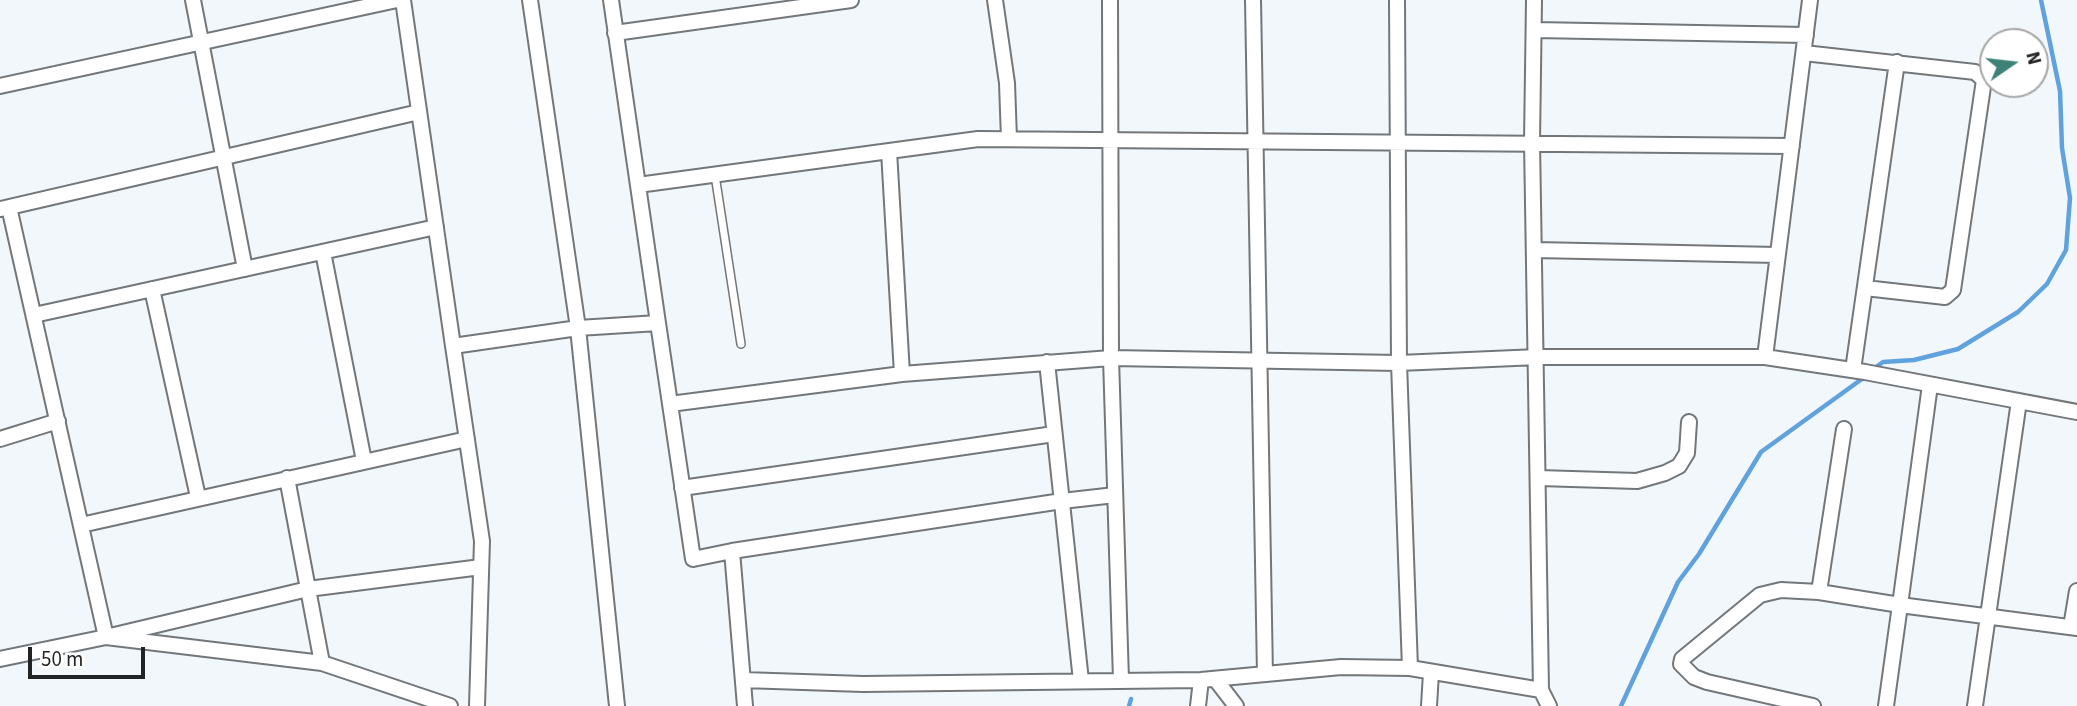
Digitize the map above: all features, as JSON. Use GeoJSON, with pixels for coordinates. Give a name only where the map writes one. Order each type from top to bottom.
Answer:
{"type":"FeatureCollection","features":[{"type":"Feature","properties":{"kind":"street"},"geometry":{"type":"LineString","coordinates":[[193,0],[221,158],[245,269]]}},
{"type":"Feature","properties":{"kind":"street"},"geometry":{"type":"LineString","coordinates":[[0,86],[397,0]]}},
{"type":"Feature","properties":{"kind":"street"},"geometry":{"type":"LineString","coordinates":[[403,0],[482,541],[477,706]]}},
{"type":"Feature","properties":{"kind":"street"},"geometry":{"type":"LineString","coordinates":[[530,0],[578,328],[617,706]]}},
{"type":"Feature","properties":{"kind":"street"},"geometry":{"type":"LineString","coordinates":[[611,0],[692,559],[1062,500],[1115,495]]}},
{"type":"Feature","properties":{"kind":"street"},"geometry":{"type":"LineString","coordinates":[[615,33],[851,0]]}},
{"type":"Feature","properties":{"kind":"street"},"geometry":{"type":"LineString","coordinates":[[995,0],[1007,83],[1009,139]]}},
{"type":"Feature","properties":{"kind":"street"},"geometry":{"type":"LineString","coordinates":[[1110,0],[1111,358],[1121,680]]}},
{"type":"Feature","properties":{"kind":"street"},"geometry":{"type":"LineString","coordinates":[[1253,0],[1253,141],[1265,674]]}},
{"type":"Feature","properties":{"kind":"street"},"geometry":{"type":"LineString","coordinates":[[1397,0],[1399,363],[1410,668]]}},
{"type":"Feature","properties":{"kind":"street"},"geometry":{"type":"LineString","coordinates":[[1534,0],[1532,142],[1538,357],[1541,691],[1549,706]]}},
{"type":"Feature","properties":{"kind":"street"},"geometry":{"type":"LineString","coordinates":[[1765,357],[1810,0]]}},
{"type":"Feature","properties":{"kind":"street"},"geometry":{"type":"LineString","coordinates":[[1535,30],[1806,35]]}},
{"type":"Feature","properties":{"kind":"street"},"geometry":{"type":"LineString","coordinates":[[1804,53],[1975,72],[1980,75],[1985,86],[1953,290],[1945,297],[1865,288]]}},
{"type":"Feature","properties":{"kind":"street"},"geometry":{"type":"LineString","coordinates":[[1859,371],[1865,288],[1897,62]]}},
{"type":"Feature","properties":{"kind":"street"},"geometry":{"type":"LineString","coordinates":[[106,636],[34,315],[5,208],[419,111]]}},
{"type":"Feature","properties":{"kind":"street"},"geometry":{"type":"LineString","coordinates":[[638,185],[978,139],[1109,138],[1792,146]]}},
{"type":"Feature","properties":{"kind":"street"},"geometry":{"type":"LineString","coordinates":[[888,151],[902,374]]}},
{"type":"Feature","properties":{"kind":"street"},"geometry":{"type":"LineString","coordinates":[[34,315],[436,228]]}},
{"type":"Feature","properties":{"kind":"street"},"geometry":{"type":"LineString","coordinates":[[1535,250],[1777,256]]}},
{"type":"Feature","properties":{"kind":"street"},"geometry":{"type":"LineString","coordinates":[[323,252],[364,461]]}},
{"type":"Feature","properties":{"kind":"street"},"geometry":{"type":"LineString","coordinates":[[152,289],[198,497]]}},
{"type":"Feature","properties":{"kind":"street"},"geometry":{"type":"LineString","coordinates":[[453,346],[578,328],[658,323]]}},
{"type":"Feature","properties":{"kind":"street"},"geometry":{"type":"LineString","coordinates":[[670,404],[902,374],[1111,358],[1399,363],[1538,357],[1765,357],[1859,371],[2077,412]]}},
{"type":"Feature","properties":{"kind":"street"},"geometry":{"type":"LineString","coordinates":[[1047,362],[1081,681]]}},
{"type":"Feature","properties":{"kind":"street"},"geometry":{"type":"LineString","coordinates":[[1886,706],[1924,384]]}},
{"type":"Feature","properties":{"kind":"street"},"geometry":{"type":"LineString","coordinates":[[1975,706],[2019,401]]}},
{"type":"Feature","properties":{"kind":"street"},"geometry":{"type":"LineString","coordinates":[[0,439],[58,421]]}},
{"type":"Feature","properties":{"kind":"street"},"geometry":{"type":"LineString","coordinates":[[1539,478],[1637,481],[1665,473],[1679,466],[1687,453],[1689,422]]}},
{"type":"Feature","properties":{"kind":"street"},"geometry":{"type":"LineString","coordinates":[[1819,592],[1844,429]]}},
{"type":"Feature","properties":{"kind":"street"},"geometry":{"type":"LineString","coordinates":[[682,488],[1054,434]]}},
{"type":"Feature","properties":{"kind":"street"},"geometry":{"type":"LineString","coordinates":[[81,525],[467,439]]}},
{"type":"Feature","properties":{"kind":"street"},"geometry":{"type":"LineString","coordinates":[[288,478],[322,663]]}},
{"type":"Feature","properties":{"kind":"street"},"geometry":{"type":"LineString","coordinates":[[732,551],[745,706]]}},
{"type":"Feature","properties":{"kind":"street"},"geometry":{"type":"LineString","coordinates":[[0,659],[308,589],[481,567]]}},
{"type":"Feature","properties":{"kind":"street"},"geometry":{"type":"LineString","coordinates":[[1813,706],[1707,682],[1694,677],[1681,664],[1682,659],[1760,595],[1781,590],[1819,592],[2074,628],[2077,591]]}},
{"type":"Feature","properties":{"kind":"street"},"geometry":{"type":"LineString","coordinates":[[106,636],[322,663],[450,706]]}},
{"type":"Feature","properties":{"kind":"street"},"geometry":{"type":"LineString","coordinates":[[743,680],[863,684],[1216,680],[1341,667],[1410,668],[1541,691]]}},
{"type":"Feature","properties":{"kind":"street"},"geometry":{"type":"LineString","coordinates":[[1429,706],[1431,673]]}},
{"type":"Feature","properties":{"kind":"street"},"geometry":{"type":"LineString","coordinates":[[1198,706],[1201,680]]}},
{"type":"Feature","properties":{"kind":"street"},"geometry":{"type":"LineString","coordinates":[[1216,680],[1236,706]]}},
{"type":"Feature","properties":{"kind":"lane"},"geometry":{"type":"LineString","coordinates":[[715,174],[741,344]]}},
{"type":"Feature","properties":{"kind":"waterway"},"geometry":{"type":"LineString","coordinates":[[1872,370],[1883,362],[1914,360],[1958,349],[2018,312],[2047,284],[2066,250],[2070,198],[2062,148],[2060,91],[2041,0]]}},
{"type":"Feature","properties":{"kind":"waterway"},"geometry":{"type":"LineString","coordinates":[[1621,706],[1678,582],[1699,554],[1761,452],[1866,376]]}},
{"type":"Feature","properties":{"kind":"waterway"},"geometry":{"type":"LineString","coordinates":[[1129,706],[1131,699]]}}]}
